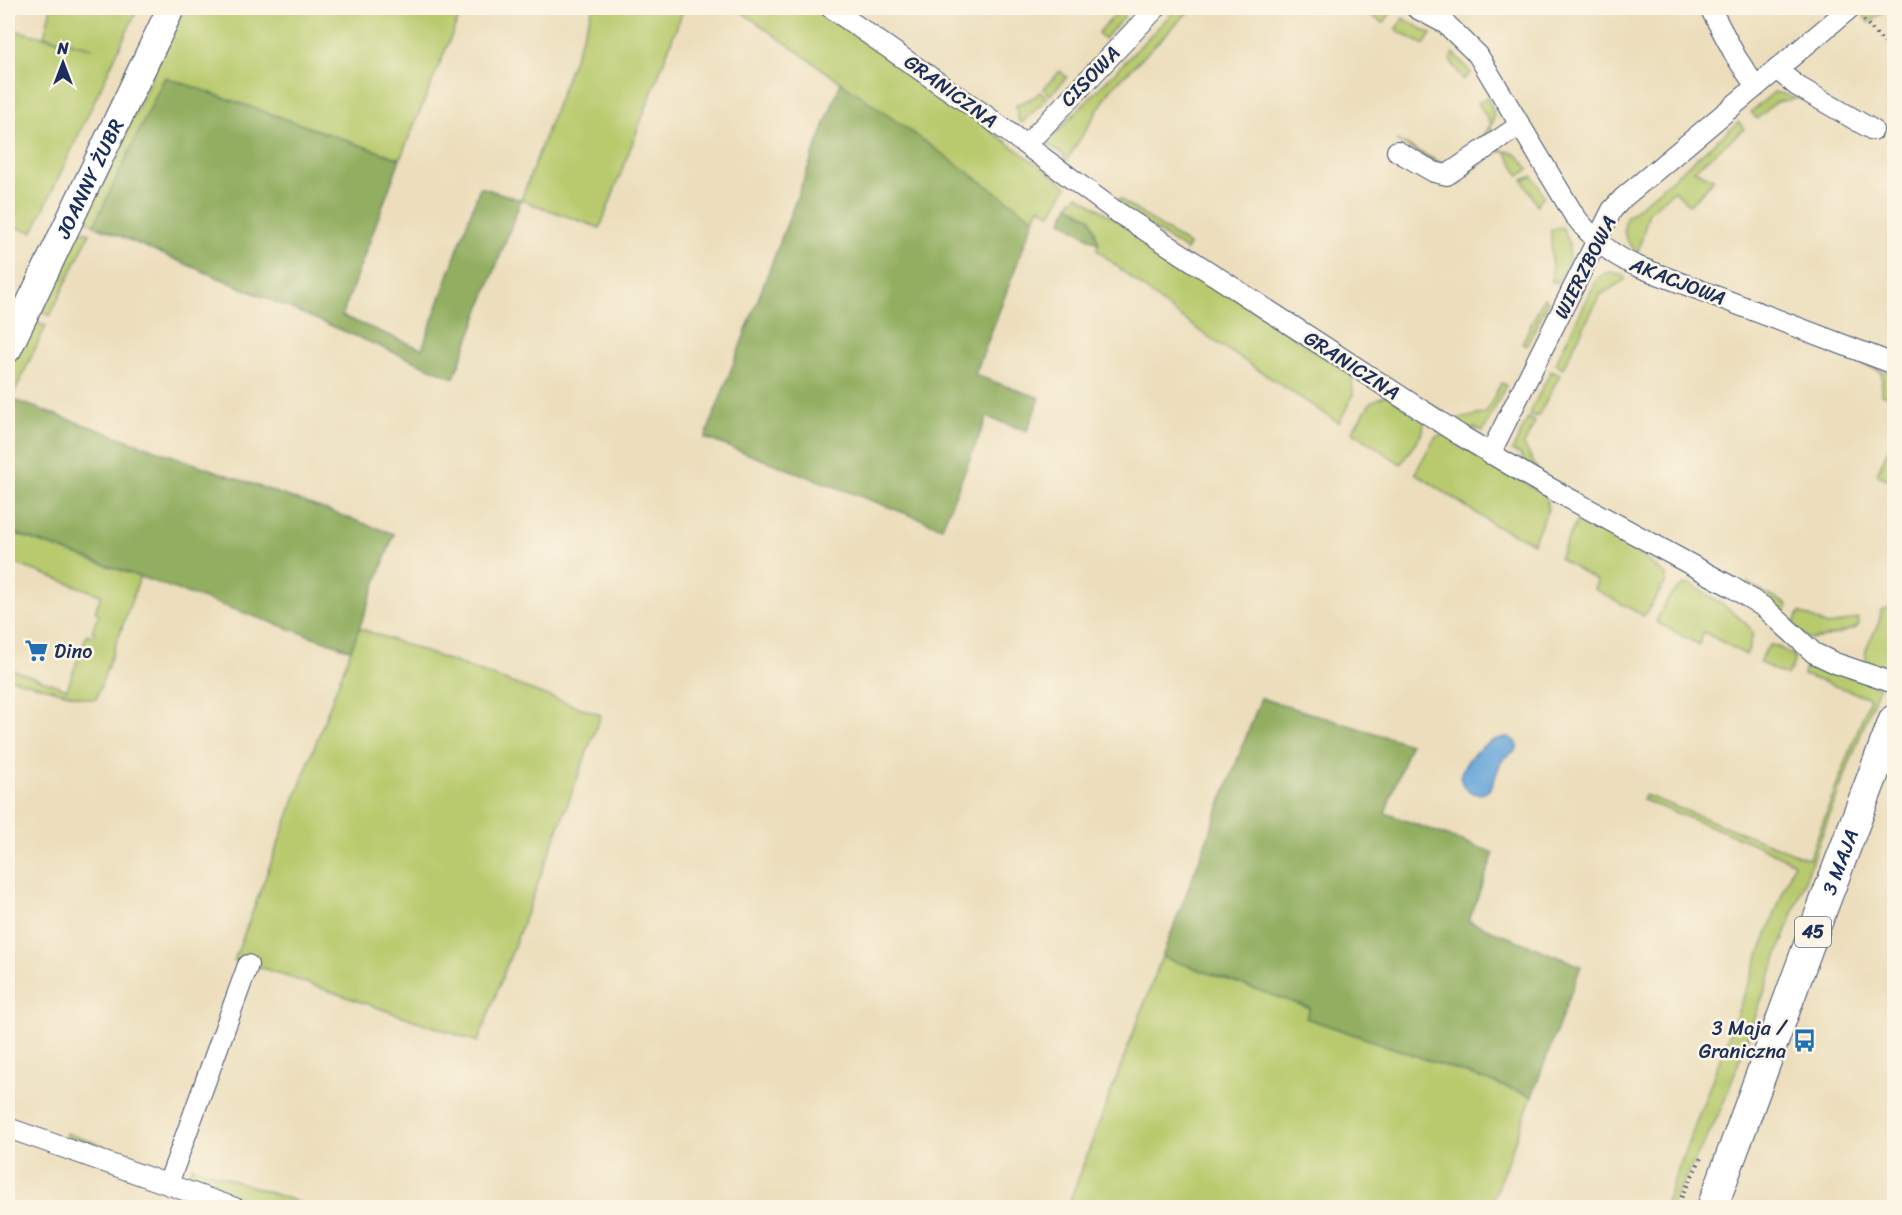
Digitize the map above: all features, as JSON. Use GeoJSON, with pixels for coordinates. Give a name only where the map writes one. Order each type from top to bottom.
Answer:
{"type":"FeatureCollection","features":[{"type":"Feature","properties":{"kind":"main road","name":"3 MAJA"},"geometry":{"type":"LineString","coordinates":[[1712,1208],[1815,925],[1894,720]]}},
{"type":"Feature","properties":{"kind":"street","name":"JOANNY ŻUBR"},"geometry":{"type":"LineString","coordinates":[[8,349],[171,8]]}},
{"type":"Feature","properties":{"kind":"street","name":"GRANICZNA"},"geometry":{"type":"LineString","coordinates":[[831,8],[921,69],[1114,210],[1490,454],[1732,586],[1765,608],[1814,653],[1846,667],[1894,683]]}},
{"type":"Feature","properties":{"kind":"street","name":"CISOWA"},"geometry":{"type":"LineString","coordinates":[[1026,145],[1156,8]]}},
{"type":"Feature","properties":{"kind":"street","name":"AKACJOWA"},"geometry":{"type":"LineString","coordinates":[[1416,8],[1446,24],[1467,43],[1487,68],[1574,215],[1584,228],[1608,250],[1624,261],[1894,364]]}},
{"type":"Feature","properties":{"kind":"street"},"geometry":{"type":"LineString","coordinates":[[1710,8],[1736,57],[1756,87]]}},
{"type":"Feature","properties":{"kind":"street","name":"WIERZBOWA"},"geometry":{"type":"LineString","coordinates":[[1490,454],[1596,240],[1607,219],[1623,198],[1778,68],[1855,11]]}},
{"type":"Feature","properties":{"kind":"street"},"geometry":{"type":"LineString","coordinates":[[1778,68],[1797,86],[1873,130]]}},
{"type":"Feature","properties":{"kind":"street"},"geometry":{"type":"LineString","coordinates":[[1397,151],[1434,172],[1447,175],[1520,125]]}},
{"type":"Feature","properties":{"kind":"street"},"geometry":{"type":"LineString","coordinates":[[168,1184],[248,965]]}},
{"type":"Feature","properties":{"kind":"street"},"geometry":{"type":"LineString","coordinates":[[8,1128],[235,1208]]}},
{"type":"Feature","properties":{"kind":"path"},"geometry":{"type":"LineString","coordinates":[[1855,11],[1884,43]]}},
{"type":"Feature","properties":{"kind":"green space"},"geometry":{"type":"Polygon","coordinates":[[[51,8],[138,8],[33,232],[8,226],[8,29],[92,48],[44,36],[51,8]]]}},
{"type":"Feature","properties":{"kind":"green space"},"geometry":{"type":"Polygon","coordinates":[[[184,8],[463,8],[400,159],[165,78],[94,225],[85,219],[184,8]]]}},
{"type":"Feature","properties":{"kind":"green space"},"geometry":{"type":"Polygon","coordinates":[[[593,8],[684,8],[600,228],[521,200],[593,8]]]}},
{"type":"Feature","properties":{"kind":"green space"},"geometry":{"type":"Polygon","coordinates":[[[736,8],[822,8],[1067,186],[1051,214],[1039,207],[1034,219],[736,8]]]}},
{"type":"Feature","properties":{"kind":"green space"},"geometry":{"type":"Polygon","coordinates":[[[1177,8],[1192,8],[1111,89],[1065,163],[1107,191],[1103,196],[1060,164],[1065,156],[1048,144],[1177,8]]]}},
{"type":"Feature","properties":{"kind":"green space"},"geometry":{"type":"Polygon","coordinates":[[[1356,8],[1384,8],[1391,12],[1384,23],[1356,8]]]}},
{"type":"Feature","properties":{"kind":"green space"},"geometry":{"type":"Polygon","coordinates":[[[1874,8],[1887,8],[1869,23],[1864,17],[1874,8]]]}},
{"type":"Feature","properties":{"kind":"green space"},"geometry":{"type":"Polygon","coordinates":[[[1119,11],[1125,16],[1104,39],[1098,33],[1119,11]]]}},
{"type":"Feature","properties":{"kind":"green space"},"geometry":{"type":"Polygon","coordinates":[[[1403,18],[1431,34],[1424,45],[1396,30],[1403,18]]]}},
{"type":"Feature","properties":{"kind":"green space"},"geometry":{"type":"Polygon","coordinates":[[[1454,53],[1471,73],[1463,80],[1450,60],[1454,53]]]}},
{"type":"Feature","properties":{"kind":"green space"},"geometry":{"type":"Polygon","coordinates":[[[1060,71],[1067,77],[1050,95],[1043,89],[1060,71]]]}},
{"type":"Feature","properties":{"kind":"green space"},"geometry":{"type":"Polygon","coordinates":[[[165,77],[400,159],[342,316],[422,349],[480,187],[521,200],[454,378],[94,225],[165,77]]]}},
{"type":"Feature","properties":{"kind":"green space"},"geometry":{"type":"Polygon","coordinates":[[[841,82],[1034,219],[975,375],[1040,398],[1027,431],[987,417],[942,527],[705,438],[841,82]]]}},
{"type":"Feature","properties":{"kind":"green space"},"geometry":{"type":"Polygon","coordinates":[[[1040,92],[1047,98],[1022,123],[1019,121],[1016,105],[1040,92]]]}},
{"type":"Feature","properties":{"kind":"green space"},"geometry":{"type":"Polygon","coordinates":[[[1774,92],[1796,99],[1776,102],[1757,119],[1751,112],[1774,92]]]}},
{"type":"Feature","properties":{"kind":"green space"},"geometry":{"type":"Polygon","coordinates":[[[1487,97],[1493,113],[1493,121],[1490,129],[1494,133],[1445,169],[1396,140],[1445,165],[1483,137],[1491,124],[1478,103],[1487,97]]]}},
{"type":"Feature","properties":{"kind":"green space"},"geometry":{"type":"Polygon","coordinates":[[[1739,122],[1744,129],[1694,170],[1714,179],[1690,205],[1674,190],[1649,212],[1638,252],[1630,245],[1626,237],[1624,228],[1626,218],[1739,122]]]}},
{"type":"Feature","properties":{"kind":"green space"},"geometry":{"type":"Polygon","coordinates":[[[1501,146],[1502,151],[1512,152],[1518,156],[1529,170],[1519,175],[1506,152],[1495,152],[1466,175],[1466,170],[1501,146]]]}},
{"type":"Feature","properties":{"kind":"green space"},"geometry":{"type":"Polygon","coordinates":[[[1533,176],[1544,196],[1537,205],[1523,180],[1533,176]]]}},
{"type":"Feature","properties":{"kind":"green space"},"geometry":{"type":"Polygon","coordinates":[[[1078,195],[1352,375],[1353,395],[1339,423],[1168,308],[1097,250],[1098,243],[1062,221],[1071,201],[1078,195]]]}},
{"type":"Feature","properties":{"kind":"green space"},"geometry":{"type":"Polygon","coordinates":[[[1119,199],[1189,245],[1186,250],[1115,204],[1119,199]]]}},
{"type":"Feature","properties":{"kind":"green space"},"geometry":{"type":"Polygon","coordinates":[[[1069,205],[1091,218],[1099,244],[1062,221],[1069,205]]]}},
{"type":"Feature","properties":{"kind":"green space"},"geometry":{"type":"Polygon","coordinates":[[[1562,227],[1568,242],[1569,255],[1558,282],[1552,282],[1551,229],[1562,227]]]}},
{"type":"Feature","properties":{"kind":"green space"},"geometry":{"type":"Polygon","coordinates":[[[78,230],[90,233],[50,316],[40,309],[78,230]]]}},
{"type":"Feature","properties":{"kind":"green space"},"geometry":{"type":"Polygon","coordinates":[[[1610,272],[1624,275],[1625,280],[1600,295],[1563,368],[1555,364],[1597,279],[1610,272]]]}},
{"type":"Feature","properties":{"kind":"green space"},"geometry":{"type":"Polygon","coordinates":[[[1544,298],[1548,302],[1527,345],[1522,343],[1544,298]]]}},
{"type":"Feature","properties":{"kind":"green space"},"geometry":{"type":"Polygon","coordinates":[[[35,322],[46,326],[8,406],[8,372],[29,326],[35,322]]]}},
{"type":"Feature","properties":{"kind":"green space"},"geometry":{"type":"Polygon","coordinates":[[[1836,351],[1889,373],[1891,380],[1888,388],[1894,392],[1894,398],[1881,394],[1882,375],[1878,370],[1835,354],[1836,351]]]}},
{"type":"Feature","properties":{"kind":"green space"},"geometry":{"type":"Polygon","coordinates":[[[1551,371],[1560,375],[1538,416],[1535,417],[1529,414],[1551,371]]]}},
{"type":"Feature","properties":{"kind":"green space"},"geometry":{"type":"Polygon","coordinates":[[[1501,383],[1506,385],[1483,432],[1474,428],[1469,435],[1419,402],[1422,398],[1455,420],[1486,413],[1501,383]]]}},
{"type":"Feature","properties":{"kind":"green space"},"geometry":{"type":"Polygon","coordinates":[[[1386,395],[1424,420],[1423,432],[1401,464],[1352,431],[1371,402],[1386,395]]]}},
{"type":"Feature","properties":{"kind":"green space"},"geometry":{"type":"Polygon","coordinates":[[[11,399],[394,534],[351,650],[8,531],[8,406],[11,399]]]}},
{"type":"Feature","properties":{"kind":"green space"},"geometry":{"type":"Polygon","coordinates":[[[1528,418],[1535,422],[1524,445],[1538,471],[1519,464],[1521,455],[1512,451],[1528,418]]]}},
{"type":"Feature","properties":{"kind":"green space"},"geometry":{"type":"Polygon","coordinates":[[[1443,434],[1546,495],[1548,509],[1533,543],[1494,525],[1415,473],[1435,437],[1443,434]]]}},
{"type":"Feature","properties":{"kind":"green space"},"geometry":{"type":"Polygon","coordinates":[[[1894,435],[1894,484],[1877,474],[1894,435]]]}},
{"type":"Feature","properties":{"kind":"green space"},"geometry":{"type":"Polygon","coordinates":[[[1585,515],[1603,523],[1666,575],[1666,582],[1644,616],[1594,589],[1597,581],[1559,558],[1577,520],[1585,515]]]}},
{"type":"Feature","properties":{"kind":"green space"},"geometry":{"type":"Polygon","coordinates":[[[8,531],[140,577],[96,699],[88,699],[8,678],[8,668],[67,689],[87,634],[93,636],[95,633],[92,631],[99,613],[95,611],[101,595],[8,561],[8,531]]]}},
{"type":"Feature","properties":{"kind":"green space"},"geometry":{"type":"Polygon","coordinates":[[[1747,583],[1788,605],[1784,613],[1745,588],[1747,583]]]}},
{"type":"Feature","properties":{"kind":"green space"},"geometry":{"type":"Polygon","coordinates":[[[1689,584],[1726,608],[1749,627],[1752,638],[1746,655],[1704,632],[1699,645],[1656,622],[1672,594],[1682,586],[1689,584]]]}},
{"type":"Feature","properties":{"kind":"green space"},"geometry":{"type":"Polygon","coordinates":[[[1894,606],[1894,667],[1881,668],[1868,665],[1866,651],[1878,626],[1881,610],[1894,606]]]}},
{"type":"Feature","properties":{"kind":"green space"},"geometry":{"type":"Polygon","coordinates":[[[1800,612],[1827,626],[1858,618],[1859,624],[1856,628],[1827,637],[1809,639],[1792,625],[1800,612]]]}},
{"type":"Feature","properties":{"kind":"green space"},"geometry":{"type":"Polygon","coordinates":[[[359,628],[601,715],[478,1042],[265,969],[234,961],[359,628]]]}},
{"type":"Feature","properties":{"kind":"green space"},"geometry":{"type":"Polygon","coordinates":[[[1770,645],[1777,646],[1795,657],[1787,676],[1760,663],[1770,645]]]}},
{"type":"Feature","properties":{"kind":"green space"},"geometry":{"type":"Polygon","coordinates":[[[1807,661],[1879,687],[1812,861],[1726,1097],[1670,1207],[1664,1207],[1794,863],[1750,842],[1643,800],[1645,795],[1809,859],[1870,698],[1803,675],[1807,661]]]}},
{"type":"Feature","properties":{"kind":"green space"},"geometry":{"type":"Polygon","coordinates":[[[1261,698],[1410,744],[1385,813],[1494,853],[1469,921],[1581,966],[1532,1096],[1306,1018],[1310,1008],[1162,957],[1261,698]]]}},
{"type":"Feature","properties":{"kind":"green space"},"geometry":{"type":"Polygon","coordinates":[[[1162,957],[1310,1008],[1307,1018],[1532,1096],[1490,1207],[1067,1208],[1162,957]]]}},
{"type":"Feature","properties":{"kind":"green space"},"geometry":{"type":"Polygon","coordinates":[[[66,1133],[104,1146],[102,1152],[64,1138],[66,1133]]]}},
{"type":"Feature","properties":{"kind":"green space"},"geometry":{"type":"Polygon","coordinates":[[[192,1166],[312,1207],[266,1207],[187,1181],[192,1166]]]}},
{"type":"Feature","properties":{"kind":"water"},"geometry":{"type":"Polygon","coordinates":[[[1509,737],[1517,743],[1517,749],[1502,761],[1490,788],[1481,794],[1466,789],[1460,776],[1473,755],[1493,741],[1509,737]]]}},
{"type":"Feature","properties":{"kind":"place","name":"Dino"},"geometry":{"type":"Point","coordinates":[36,651]}},
{"type":"Feature","properties":{"kind":"place","name":"3 Maja / Graniczna"},"geometry":{"type":"Point","coordinates":[1804,1040]}}]}
